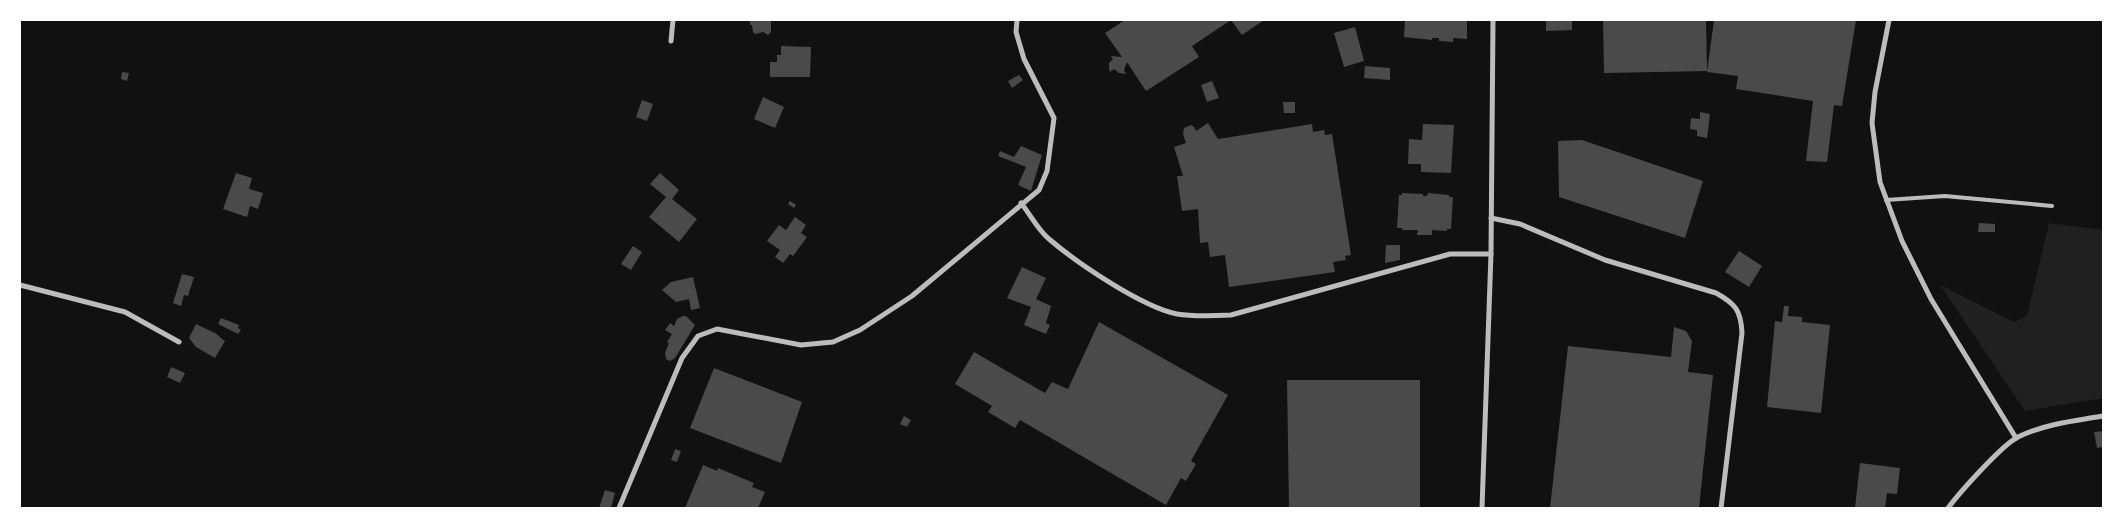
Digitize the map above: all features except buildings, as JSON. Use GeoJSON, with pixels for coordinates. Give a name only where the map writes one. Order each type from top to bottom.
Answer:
{"type":"FeatureCollection","features":[{"type":"Feature","properties":{"kind":"street"},"geometry":{"type":"LineString","coordinates":[[671,41],[673,20]]}},
{"type":"Feature","properties":{"kind":"street"},"geometry":{"type":"LineString","coordinates":[[619,508],[682,358],[698,336],[717,329],[801,346],[833,342],[860,330],[912,296],[1021,203],[1039,190],[1046,176],[1051,152],[1054,118],[1024,59],[1016,32],[1017,20]]}},
{"type":"Feature","properties":{"kind":"street"},"geometry":{"type":"LineString","coordinates":[[1482,508],[1491,254],[1494,20]]}},
{"type":"Feature","properties":{"kind":"street"},"geometry":{"type":"LineString","coordinates":[[1889,20],[1875,92],[1872,124],[1880,182],[1902,241],[1931,299],[2016,438]]}},
{"type":"Feature","properties":{"kind":"street"},"geometry":{"type":"LineString","coordinates":[[1021,203],[1048,238],[1094,272],[1146,302],[1176,314],[1206,317],[1231,315],[1450,254],[1491,254]]}},
{"type":"Feature","properties":{"kind":"street"},"geometry":{"type":"LineString","coordinates":[[1491,218],[1520,224],[1605,260],[1716,293],[1728,299],[1737,308],[1742,333],[1721,508]]}},
{"type":"Feature","properties":{"kind":"street"},"geometry":{"type":"LineString","coordinates":[[20,285],[125,312],[178,342]]}},
{"type":"Feature","properties":{"kind":"street"},"geometry":{"type":"LineString","coordinates":[[1948,508],[1958,495],[2016,438],[2051,424],[2103,416]]}},
{"type":"Feature","properties":{"kind":"lane"},"geometry":{"type":"LineString","coordinates":[[1886,200],[1945,196],[2052,206]]}},
{"type":"Feature","properties":{"kind":"shaded area"},"geometry":{"type":"Polygon","coordinates":[[[2049,223],[2103,230],[2103,398],[2025,411],[1940,285],[2014,322],[2027,316],[2049,223]]]}}]}
